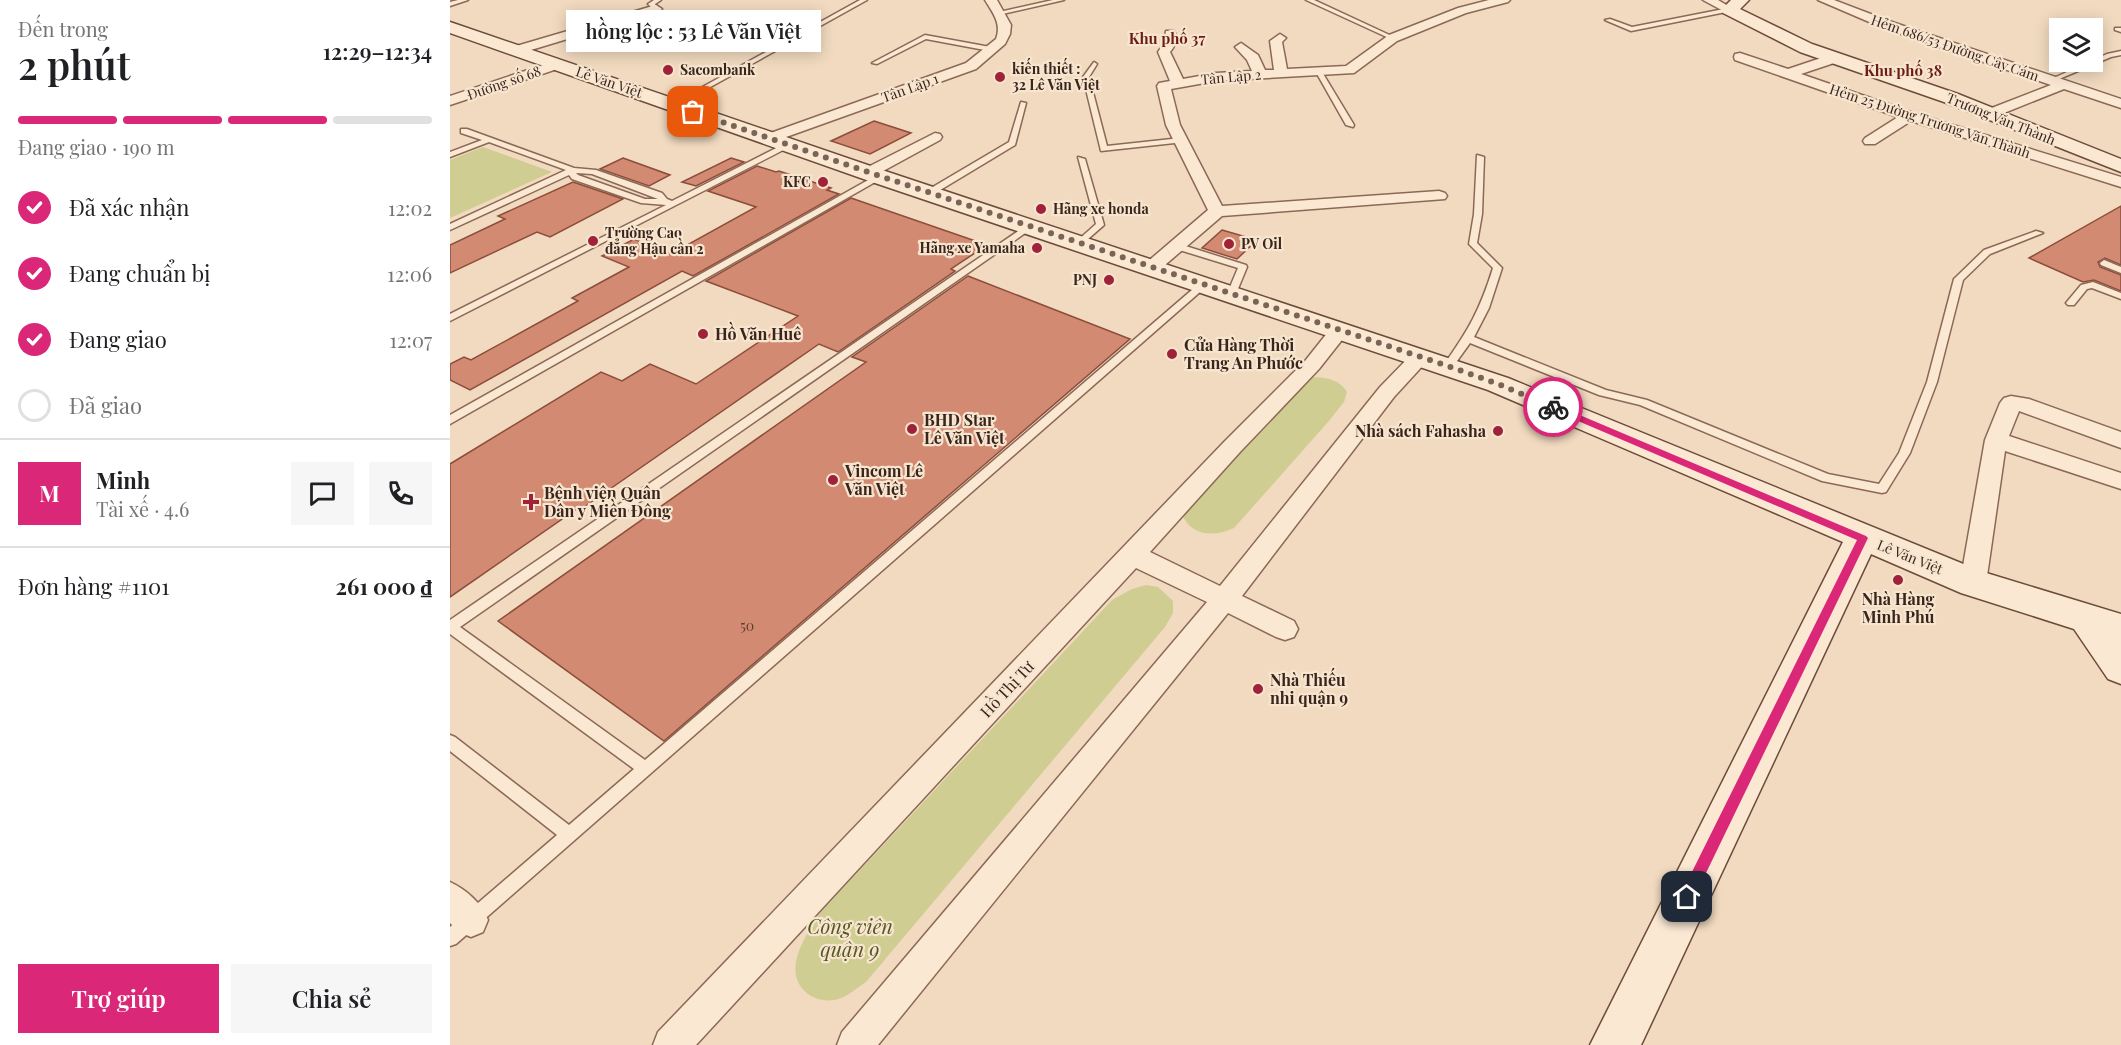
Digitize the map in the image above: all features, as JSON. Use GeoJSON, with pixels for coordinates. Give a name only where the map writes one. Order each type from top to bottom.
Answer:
{"type":"FeatureCollection","features":[{"type":"Feature","properties":{"kind":"main road","name":"Trương Văn Thành"},"geometry":{"type":"LineString","coordinates":[[1735,5],[1806,48],[1989,114],[2121,166]]}},
{"type":"Feature","properties":{"kind":"main road","name":"Lê Văn Việt"},"geometry":{"type":"LineString","coordinates":[[450,27],[874,175],[1498,384],[1973,583],[2104,624]]}},
{"type":"Feature","properties":{"kind":"main road"},"geometry":{"type":"LineString","coordinates":[[1615,1045],[1863,538]]}},
{"type":"Feature","properties":{"kind":"main road"},"geometry":{"type":"LineString","coordinates":[[2104,624],[2121,668]]}},
{"type":"Feature","properties":{"kind":"street","name":"Tân Lập 1"},"geometry":{"type":"LineString","coordinates":[[779,142],[971,66],[1001,41],[1004,34],[1005,25],[991,0]]}},
{"type":"Feature","properties":{"kind":"street","name":"Tân Lập 2"},"geometry":{"type":"LineString","coordinates":[[1217,211],[1173,125],[1164,86],[1216,77],[1349,70],[1393,38],[1462,10],[1504,0]]}},
{"type":"Feature","properties":{"kind":"street"},"geometry":{"type":"LineString","coordinates":[[1709,0],[1735,5]]}},
{"type":"Feature","properties":{"kind":"street","name":"Hẻm 686/53 Đường Cây Cám"},"geometry":{"type":"LineString","coordinates":[[1824,0],[1885,24],[2121,105]]}},
{"type":"Feature","properties":{"kind":"street"},"geometry":{"type":"LineString","coordinates":[[517,50],[657,4]]}},
{"type":"Feature","properties":{"kind":"street"},"geometry":{"type":"LineString","coordinates":[[1170,34],[1170,43],[1164,52],[1178,83]]}},
{"type":"Feature","properties":{"kind":"street"},"geometry":{"type":"LineString","coordinates":[[1280,38],[1276,41],[1276,47],[1281,74]]}},
{"type":"Feature","properties":{"kind":"street"},"geometry":{"type":"LineString","coordinates":[[1241,47],[1253,58],[1260,75]]}},
{"type":"Feature","properties":{"kind":"street","name":"Hẻm 25 Đường Trương Văn Thành"},"geometry":{"type":"LineString","coordinates":[[1740,57],[1909,116],[2121,182]]}},
{"type":"Feature","properties":{"kind":"street"},"geometry":{"type":"LineString","coordinates":[[1788,74],[1835,58]]}},
{"type":"Feature","properties":{"kind":"street","name":"Đường số 68"},"geometry":{"type":"LineString","coordinates":[[450,101],[558,64]]}},
{"type":"Feature","properties":{"kind":"street"},"geometry":{"type":"LineString","coordinates":[[1989,114],[2056,83]]}},
{"type":"Feature","properties":{"kind":"street"},"geometry":{"type":"LineString","coordinates":[[1870,141],[1909,116]]}},
{"type":"Feature","properties":{"kind":"street"},"geometry":{"type":"LineString","coordinates":[[874,175],[935,136]]}},
{"type":"Feature","properties":{"kind":"street"},"geometry":{"type":"LineString","coordinates":[[1152,267],[1217,211],[1438,196]]}},
{"type":"Feature","properties":{"kind":"street","name":"Hồ Thị Tư"},"geometry":{"type":"LineString","coordinates":[[675,1044],[1232,447],[1312,365],[1339,331]]}},
{"type":"Feature","properties":{"kind":"street"},"geometry":{"type":"LineString","coordinates":[[855,1045],[1224,600],[1387,392],[1420,357]]}},
{"type":"Feature","properties":{"kind":"street"},"geometry":{"type":"LineString","coordinates":[[1973,583],[1996,440],[2011,403],[2015,402],[2121,440]]}},
{"type":"Feature","properties":{"kind":"street"},"geometry":{"type":"LineString","coordinates":[[1996,440],[2121,481]]}},
{"type":"Feature","properties":{"kind":"street"},"geometry":{"type":"LineString","coordinates":[[1133,555],[1284,629]]}},
{"type":"Feature","properties":{"kind":"lane"},"geometry":{"type":"LineString","coordinates":[[450,4],[465,0]]}},
{"type":"Feature","properties":{"kind":"lane"},"geometry":{"type":"LineString","coordinates":[[674,105],[864,0]]}},
{"type":"Feature","properties":{"kind":"lane"},"geometry":{"type":"LineString","coordinates":[[998,13],[1060,0]]}},
{"type":"Feature","properties":{"kind":"lane"},"geometry":{"type":"LineString","coordinates":[[1309,0],[1393,38]]}},
{"type":"Feature","properties":{"kind":"lane"},"geometry":{"type":"LineString","coordinates":[[1608,20],[1631,28],[1735,5]]}},
{"type":"Feature","properties":{"kind":"lane"},"geometry":{"type":"LineString","coordinates":[[875,63],[926,37],[990,50]]}},
{"type":"Feature","properties":{"kind":"lane"},"geometry":{"type":"LineString","coordinates":[[2056,83],[2109,55],[2121,53]]}},
{"type":"Feature","properties":{"kind":"lane"},"geometry":{"type":"LineString","coordinates":[[1094,64],[1086,77],[1104,149],[1181,140]]}},
{"type":"Feature","properties":{"kind":"lane"},"geometry":{"type":"LineString","coordinates":[[1319,72],[1350,125]]}},
{"type":"Feature","properties":{"kind":"lane"},"geometry":{"type":"LineString","coordinates":[[929,193],[1011,143],[1023,103]]}},
{"type":"Feature","properties":{"kind":"lane"},"geometry":{"type":"LineString","coordinates":[[464,131],[573,170]]}},
{"type":"Feature","properties":{"kind":"lane"},"geometry":{"type":"LineString","coordinates":[[450,155],[488,140]]}},
{"type":"Feature","properties":{"kind":"lane"},"geometry":{"type":"LineString","coordinates":[[450,318],[779,142]]}},
{"type":"Feature","properties":{"kind":"lane"},"geometry":{"type":"LineString","coordinates":[[1448,366],[1470,339],[1486,306],[1498,268],[1473,244],[1478,214],[1480,157]]}},
{"type":"Feature","properties":{"kind":"lane"},"geometry":{"type":"LineString","coordinates":[[1080,243],[1100,225],[1081,159]]}},
{"type":"Feature","properties":{"kind":"lane"},"geometry":{"type":"LineString","coordinates":[[573,170],[572,174],[575,177],[644,201],[668,202]]}},
{"type":"Feature","properties":{"kind":"lane"},"geometry":{"type":"LineString","coordinates":[[450,227],[573,170]]}},
{"type":"Feature","properties":{"kind":"lane"},"geometry":{"type":"LineString","coordinates":[[450,420],[874,175]]}},
{"type":"Feature","properties":{"kind":"lane"},"geometry":{"type":"LineString","coordinates":[[645,769],[450,627],[1030,227]]}},
{"type":"Feature","properties":{"kind":"lane"},"geometry":{"type":"LineString","coordinates":[[1470,339],[1604,393],[1643,402],[1826,478],[1882,489],[1904,453],[1932,382],[1959,279],[1987,252],[2039,233]]}},
{"type":"Feature","properties":{"kind":"lane"},"geometry":{"type":"LineString","coordinates":[[1176,246],[1243,267],[1232,294]]}},
{"type":"Feature","properties":{"kind":"lane"},"geometry":{"type":"LineString","coordinates":[[2104,263],[2121,270]]}},
{"type":"Feature","properties":{"kind":"lane"},"geometry":{"type":"LineString","coordinates":[[457,919],[568,834],[645,769],[1203,285]]}},
{"type":"Feature","properties":{"kind":"lane"},"geometry":{"type":"LineString","coordinates":[[2071,303],[2084,287],[2093,285],[2121,296]]}},
{"type":"Feature","properties":{"kind":"lane"},"geometry":{"type":"LineString","coordinates":[[450,742],[568,834]]}},
{"type":"Feature","properties":{"kind":"green space"},"geometry":{"type":"Polygon","coordinates":[[[483,147],[552,172],[450,218],[450,160],[483,147]]]}},
{"type":"Feature","properties":{"kind":"green space"},"geometry":{"type":"Polygon","coordinates":[[[1315,377],[1333,380],[1347,392],[1344,402],[1328,422],[1234,528],[1212,534],[1197,531],[1191,527],[1182,514],[1303,381],[1315,377]]]}},
{"type":"Feature","properties":{"kind":"green space","name":"Công viên quận 9"},"geometry":{"type":"Polygon","coordinates":[[[1146,585],[1158,587],[1173,601],[1173,613],[1165,627],[866,982],[835,1000],[817,999],[811,996],[802,988],[797,978],[797,956],[819,914],[1112,600],[1132,589],[1146,585]]]}},
{"type":"Feature","properties":{"kind":"building"},"geometry":{"type":"Polygon","coordinates":[[[874,121],[911,133],[870,154],[831,141],[874,121]]]}},
{"type":"Feature","properties":{"kind":"building"},"geometry":{"type":"Polygon","coordinates":[[[623,158],[670,175],[649,186],[600,169],[623,158]]]}},
{"type":"Feature","properties":{"kind":"building"},"geometry":{"type":"Polygon","coordinates":[[[731,158],[744,162],[696,186],[682,182],[731,158]]]}},
{"type":"Feature","properties":{"kind":"building"},"geometry":{"type":"Polygon","coordinates":[[[757,166],[831,188],[827,190],[839,194],[693,276],[682,271],[470,390],[450,380],[450,364],[464,357],[471,360],[578,301],[572,298],[629,267],[602,256],[634,239],[671,254],[756,207],[708,191],[757,166]]]}},
{"type":"Feature","properties":{"kind":"building"},"geometry":{"type":"Polygon","coordinates":[[[573,182],[623,199],[550,237],[537,232],[450,273],[450,245],[505,219],[498,216],[573,182]]]}},
{"type":"Feature","properties":{"kind":"building","name":"Bệnh viện Quân Dân y Miền Đông"},"geometry":{"type":"Polygon","coordinates":[[[851,198],[987,245],[951,269],[955,271],[838,352],[819,344],[450,597],[450,464],[601,372],[622,381],[650,364],[696,384],[798,316],[706,281],[851,198]]]}},
{"type":"Feature","properties":{"kind":"building"},"geometry":{"type":"Polygon","coordinates":[[[2121,206],[2121,265],[2105,258],[2098,262],[2100,267],[2121,275],[2121,291],[2094,280],[2083,282],[2029,258],[2121,206]]]}},
{"type":"Feature","properties":{"kind":"building","name":"PV Oil"},"geometry":{"type":"Polygon","coordinates":[[[1222,230],[1257,240],[1237,259],[1202,248],[1222,230]]]}},
{"type":"Feature","properties":{"kind":"building","name":"Vincom Lê Văn Việt"},"geometry":{"type":"Polygon","coordinates":[[[968,276],[1130,339],[664,741],[498,621],[866,362],[852,357],[968,276]]]}},
{"type":"Feature","properties":{"kind":"way so far"},"geometry":{"type":"LineString","coordinates":[[693,112],[1448,366],[1553,407]]}},
{"type":"Feature","properties":{"kind":"place","name":"Sacombank"},"geometry":{"type":"Point","coordinates":[668,70]}},
{"type":"Feature","properties":{"kind":"place","name":"kiến thiết : 32 Lê Văn Việt"},"geometry":{"type":"Point","coordinates":[1000,77]}},
{"type":"Feature","properties":{"kind":"place","name":"hồng lộc : 53 Lê Văn Việt"},"geometry":{"type":"Point","coordinates":[693,112]}},
{"type":"Feature","properties":{"kind":"place","name":"KFC"},"geometry":{"type":"Point","coordinates":[823,182]}},
{"type":"Feature","properties":{"kind":"place","name":"Hãng xe honda"},"geometry":{"type":"Point","coordinates":[1041,209]}},
{"type":"Feature","properties":{"kind":"place","name":"Trường Cao đẳng Hậu cần 2"},"geometry":{"type":"Point","coordinates":[593,241]}},
{"type":"Feature","properties":{"kind":"place","name":"PV Oil"},"geometry":{"type":"Point","coordinates":[1229,244]}},
{"type":"Feature","properties":{"kind":"place","name":"Hãng xe Yamaha"},"geometry":{"type":"Point","coordinates":[1037,248]}},
{"type":"Feature","properties":{"kind":"place","name":"PNJ"},"geometry":{"type":"Point","coordinates":[1109,280]}},
{"type":"Feature","properties":{"kind":"place","name":"Hồ Văn Huê"},"geometry":{"type":"Point","coordinates":[703,334]}},
{"type":"Feature","properties":{"kind":"place","name":"Cửa Hàng Thời Trang An Phước"},"geometry":{"type":"Point","coordinates":[1172,354]}},
{"type":"Feature","properties":{"kind":"place","name":"BHD Star Lê Văn Việt"},"geometry":{"type":"Point","coordinates":[912,429]}},
{"type":"Feature","properties":{"kind":"place","name":"Nhà sách Fahasha"},"geometry":{"type":"Point","coordinates":[1498,431]}},
{"type":"Feature","properties":{"kind":"place","name":"Vincom Lê Văn Việt"},"geometry":{"type":"Point","coordinates":[833,480]}},
{"type":"Feature","properties":{"kind":"place","name":"Bệnh viện Quân Dân y Miền Đông"},"geometry":{"type":"Point","coordinates":[531,502]}},
{"type":"Feature","properties":{"kind":"place","name":"Nhà Hàng Minh Phú"},"geometry":{"type":"Point","coordinates":[1898,580]}},
{"type":"Feature","properties":{"kind":"place","name":"Nhà Thiếu nhi quận 9"},"geometry":{"type":"Point","coordinates":[1258,689]}},
{"type":"Feature","properties":{"kind":"district","name":"Khu phố 37"},"geometry":{"type":"Point","coordinates":[1167,39]}},
{"type":"Feature","properties":{"kind":"district","name":"Khu phố 38"},"geometry":{"type":"Point","coordinates":[1903,71]}},
{"type":"Feature","properties":{"kind":"route"},"geometry":{"type":"LineString","coordinates":[[1553,407],[1863,538],[1687,897]]}}]}
